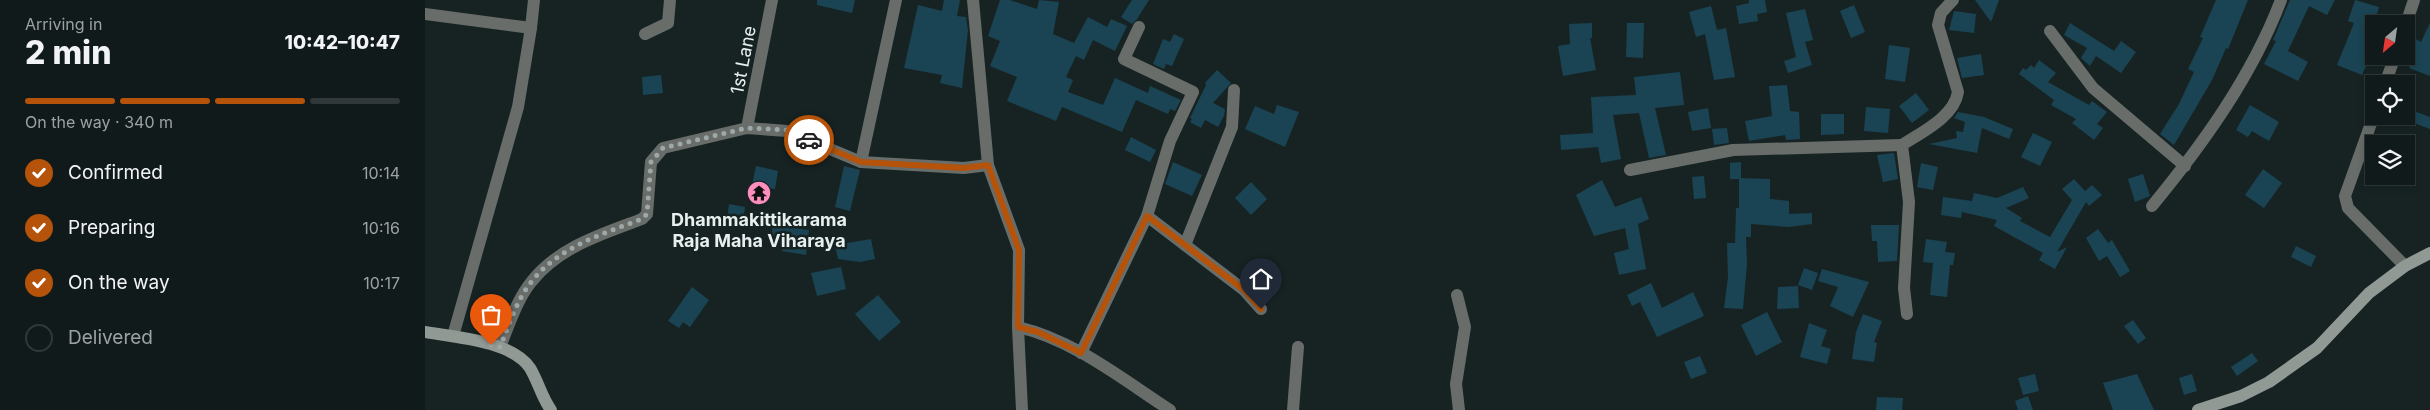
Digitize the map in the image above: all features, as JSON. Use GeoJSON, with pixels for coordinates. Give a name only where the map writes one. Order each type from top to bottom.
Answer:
{"type":"FeatureCollection","features":[{"type":"Feature","properties":{"kind":"street"},"geometry":{"type":"LineString","coordinates":[[453,336],[518,107],[534,0]]}},
{"type":"Feature","properties":{"kind":"street"},"geometry":{"type":"LineString","coordinates":[[645,34],[668,23],[670,0]]}},
{"type":"Feature","properties":{"kind":"street","name":"1st Lane"},"geometry":{"type":"LineString","coordinates":[[747,128],[772,0]]}},
{"type":"Feature","properties":{"kind":"street"},"geometry":{"type":"LineString","coordinates":[[861,162],[896,0]]}},
{"type":"Feature","properties":{"kind":"street"},"geometry":{"type":"LineString","coordinates":[[973,0],[988,165],[1019,250],[1018,327],[1022,410]]}},
{"type":"Feature","properties":{"kind":"street"},"geometry":{"type":"LineString","coordinates":[[1630,170],[1733,150],[1902,145],[1937,122],[1956,103],[1958,92],[1938,25],[1941,13],[1953,0]]}},
{"type":"Feature","properties":{"kind":"street"},"geometry":{"type":"LineString","coordinates":[[2152,206],[2185,166],[2234,95],[2281,0]]}},
{"type":"Feature","properties":{"kind":"street"},"geometry":{"type":"LineString","coordinates":[[2409,15],[2415,0]]}},
{"type":"Feature","properties":{"kind":"street"},"geometry":{"type":"LineString","coordinates":[[425,14],[531,28]]}},
{"type":"Feature","properties":{"kind":"street"},"geometry":{"type":"LineString","coordinates":[[1081,353],[1147,216],[1170,141],[1193,92],[1124,59],[1139,27]]}},
{"type":"Feature","properties":{"kind":"street"},"geometry":{"type":"LineString","coordinates":[[2051,31],[2093,88],[2185,166]]}},
{"type":"Feature","properties":{"kind":"street"},"geometry":{"type":"LineString","coordinates":[[1185,245],[1232,127],[1234,90]]}},
{"type":"Feature","properties":{"kind":"street"},"geometry":{"type":"LineString","coordinates":[[2370,125],[2345,196],[2348,208],[2405,266]]}},
{"type":"Feature","properties":{"kind":"street"},"geometry":{"type":"LineString","coordinates":[[500,347],[521,298],[532,280],[561,255],[586,240],[642,219],[647,214],[651,162],[663,148],[747,128],[787,130],[861,162],[964,168],[988,165]]}},
{"type":"Feature","properties":{"kind":"street"},"geometry":{"type":"LineString","coordinates":[[1902,145],[1909,202],[1904,288],[1907,314]]}},
{"type":"Feature","properties":{"kind":"street"},"geometry":{"type":"LineString","coordinates":[[1147,216],[1244,290],[1261,309]]}},
{"type":"Feature","properties":{"kind":"street"},"geometry":{"type":"LineString","coordinates":[[2198,410],[2241,396],[2269,382],[2317,348],[2369,293],[2405,266],[2430,254]]}},
{"type":"Feature","properties":{"kind":"street"},"geometry":{"type":"LineString","coordinates":[[1457,295],[1465,327],[1456,384],[1459,410]]}},
{"type":"Feature","properties":{"kind":"street"},"geometry":{"type":"LineString","coordinates":[[1018,327],[1038,332],[1081,353],[1170,410]]}},
{"type":"Feature","properties":{"kind":"street"},"geometry":{"type":"LineString","coordinates":[[425,332],[453,336],[500,347],[519,356],[529,368],[551,410]]}},
{"type":"Feature","properties":{"kind":"street"},"geometry":{"type":"LineString","coordinates":[[1293,410],[1298,347]]}},
{"type":"Feature","properties":{"kind":"building"},"geometry":{"type":"Polygon","coordinates":[[[817,0],[855,0],[852,13],[817,5],[817,0]]]}},
{"type":"Feature","properties":{"kind":"building"},"geometry":{"type":"Polygon","coordinates":[[[944,0],[960,0],[957,16],[966,17],[968,30],[962,88],[940,83],[942,75],[904,68],[918,5],[942,11],[944,0]]]}},
{"type":"Feature","properties":{"kind":"building"},"geometry":{"type":"Polygon","coordinates":[[[1000,0],[1010,0],[1037,9],[1039,0],[1059,2],[1053,34],[1074,43],[1088,17],[1107,27],[1111,19],[1127,26],[1115,51],[1093,40],[1084,60],[1076,56],[1066,77],[1073,80],[1068,92],[1103,105],[1115,78],[1148,93],[1150,86],[1181,100],[1175,111],[1170,109],[1168,114],[1136,100],[1122,132],[1062,107],[1056,121],[1007,101],[1017,77],[990,66],[1000,41],[988,36],[1000,0]]]}},
{"type":"Feature","properties":{"kind":"building"},"geometry":{"type":"Polygon","coordinates":[[[1132,0],[1149,0],[1132,24],[1121,17],[1132,0]]]}},
{"type":"Feature","properties":{"kind":"building"},"geometry":{"type":"Polygon","coordinates":[[[1749,0],[1765,0],[1767,12],[1757,14],[1758,21],[1739,24],[1736,6],[1749,3],[1749,0]]]}},
{"type":"Feature","properties":{"kind":"building"},"geometry":{"type":"Polygon","coordinates":[[[1975,0],[1999,0],[1991,22],[1975,0]]]}},
{"type":"Feature","properties":{"kind":"building"},"geometry":{"type":"Polygon","coordinates":[[[2216,0],[2248,0],[2228,49],[2226,48],[2212,80],[2174,145],[2160,134],[2179,104],[2194,72],[2188,69],[2203,38],[2200,37],[2216,0]]]}},
{"type":"Feature","properties":{"kind":"building"},"geometry":{"type":"Polygon","coordinates":[[[2290,0],[2335,0],[2327,15],[2309,6],[2288,51],[2308,62],[2298,81],[2264,64],[2276,41],[2273,40],[2290,0]]]}},
{"type":"Feature","properties":{"kind":"building"},"geometry":{"type":"Polygon","coordinates":[[[2355,0],[2379,7],[2377,15],[2365,15],[2366,65],[2362,75],[2337,65],[2354,23],[2348,21],[2355,0]]]}},
{"type":"Feature","properties":{"kind":"building"},"geometry":{"type":"Polygon","coordinates":[[[1854,5],[1865,32],[1851,38],[1840,11],[1854,5]]]}},
{"type":"Feature","properties":{"kind":"building"},"geometry":{"type":"Polygon","coordinates":[[[1711,6],[1717,30],[1726,28],[1735,77],[1714,80],[1705,34],[1696,37],[1689,12],[1711,6]]]}},
{"type":"Feature","properties":{"kind":"building"},"geometry":{"type":"Polygon","coordinates":[[[1805,9],[1813,40],[1805,42],[1812,65],[1788,73],[1784,61],[1796,57],[1786,13],[1805,9]]]}},
{"type":"Feature","properties":{"kind":"building"},"geometry":{"type":"Polygon","coordinates":[[[1954,11],[1976,14],[1974,33],[1949,30],[1954,11]]]}},
{"type":"Feature","properties":{"kind":"building"},"geometry":{"type":"Polygon","coordinates":[[[1592,23],[1592,38],[1590,38],[1596,70],[1563,76],[1558,46],[1570,44],[1569,24],[1592,23]]]}},
{"type":"Feature","properties":{"kind":"building"},"geometry":{"type":"Polygon","coordinates":[[[1627,23],[1644,23],[1643,58],[1626,57],[1627,23]]]}},
{"type":"Feature","properties":{"kind":"building"},"geometry":{"type":"Polygon","coordinates":[[[2070,23],[2114,51],[2121,41],[2136,52],[2121,73],[2096,56],[2090,66],[2081,58],[2087,48],[2064,35],[2070,23]]]}},
{"type":"Feature","properties":{"kind":"building"},"geometry":{"type":"Polygon","coordinates":[[[2430,23],[2430,76],[2409,68],[2410,65],[2415,65],[2415,38],[2421,42],[2430,23]]]}},
{"type":"Feature","properties":{"kind":"building"},"geometry":{"type":"Polygon","coordinates":[[[1174,34],[1184,39],[1172,66],[1166,64],[1164,69],[1153,64],[1163,39],[1170,42],[1174,34]]]}},
{"type":"Feature","properties":{"kind":"building"},"geometry":{"type":"Polygon","coordinates":[[[1889,45],[1910,48],[1905,82],[1885,79],[1889,45]]]}},
{"type":"Feature","properties":{"kind":"building"},"geometry":{"type":"Polygon","coordinates":[[[1981,54],[1984,75],[1962,78],[1957,58],[1981,54]]]}},
{"type":"Feature","properties":{"kind":"building"},"geometry":{"type":"Polygon","coordinates":[[[2039,60],[2056,73],[2048,82],[2089,105],[2092,101],[2107,112],[2097,124],[2103,128],[2094,140],[2072,123],[2076,119],[2051,105],[2054,100],[2019,74],[2023,68],[2026,70],[2031,65],[2034,68],[2039,60]]]}},
{"type":"Feature","properties":{"kind":"building"},"geometry":{"type":"Polygon","coordinates":[[[1217,70],[1231,83],[1213,103],[1225,109],[1224,116],[1218,127],[1205,120],[1201,128],[1190,122],[1192,119],[1190,118],[1206,85],[1205,83],[1217,70]]]}},
{"type":"Feature","properties":{"kind":"building"},"geometry":{"type":"Polygon","coordinates":[[[1680,72],[1684,105],[1655,108],[1666,155],[1649,158],[1639,113],[1613,115],[1621,159],[1601,163],[1598,147],[1561,150],[1560,135],[1593,133],[1591,97],[1636,95],[1634,77],[1680,72]]]}},
{"type":"Feature","properties":{"kind":"building"},"geometry":{"type":"Polygon","coordinates":[[[661,75],[663,93],[643,95],[642,77],[661,75]]]}},
{"type":"Feature","properties":{"kind":"building"},"geometry":{"type":"Polygon","coordinates":[[[1787,85],[1790,111],[1799,112],[1800,139],[1786,140],[1785,135],[1749,141],[1745,121],[1772,116],[1769,86],[1787,85]]]}},
{"type":"Feature","properties":{"kind":"building"},"geometry":{"type":"Polygon","coordinates":[[[1916,93],[1929,110],[1912,123],[1899,106],[1916,93]]]}},
{"type":"Feature","properties":{"kind":"building"},"geometry":{"type":"Polygon","coordinates":[[[1277,105],[1299,112],[1285,147],[1245,129],[1255,106],[1274,114],[1277,105]]]}},
{"type":"Feature","properties":{"kind":"building"},"geometry":{"type":"Polygon","coordinates":[[[2250,105],[2279,122],[2269,141],[2252,131],[2248,137],[2236,130],[2250,105]]]}},
{"type":"Feature","properties":{"kind":"building"},"geometry":{"type":"Polygon","coordinates":[[[1866,107],[1890,109],[1888,133],[1864,131],[1866,107]]]}},
{"type":"Feature","properties":{"kind":"building"},"geometry":{"type":"Polygon","coordinates":[[[1708,108],[1711,128],[1692,131],[1688,112],[1708,108]]]}},
{"type":"Feature","properties":{"kind":"building"},"geometry":{"type":"Polygon","coordinates":[[[2415,111],[2430,117],[2430,129],[2415,123],[2415,111]]]}},
{"type":"Feature","properties":{"kind":"building"},"geometry":{"type":"Polygon","coordinates":[[[1958,112],[1984,117],[2013,129],[2009,139],[1982,128],[1977,153],[1929,144],[1957,138],[1956,131],[1963,132],[1965,122],[1954,118],[1958,112]]]}},
{"type":"Feature","properties":{"kind":"building"},"geometry":{"type":"Polygon","coordinates":[[[1821,114],[1844,114],[1844,134],[1821,135],[1821,114]]]}},
{"type":"Feature","properties":{"kind":"building"},"geometry":{"type":"Polygon","coordinates":[[[1727,128],[1729,143],[1714,145],[1712,129],[1727,128]]]}},
{"type":"Feature","properties":{"kind":"building"},"geometry":{"type":"Polygon","coordinates":[[[2033,133],[2052,142],[2040,166],[2021,157],[2033,133]]]}},
{"type":"Feature","properties":{"kind":"building"},"geometry":{"type":"Polygon","coordinates":[[[1131,137],[1156,150],[1150,162],[1125,150],[1131,137]]]}},
{"type":"Feature","properties":{"kind":"building"},"geometry":{"type":"Polygon","coordinates":[[[1894,153],[1898,179],[1883,182],[1877,155],[1894,153]]]}},
{"type":"Feature","properties":{"kind":"building"},"geometry":{"type":"Polygon","coordinates":[[[1173,162],[1202,175],[1192,196],[1165,184],[1173,162]]]}},
{"type":"Feature","properties":{"kind":"building"},"geometry":{"type":"Polygon","coordinates":[[[1741,162],[1741,178],[1770,179],[1770,199],[1789,201],[1789,214],[1812,213],[1812,224],[1788,227],[1751,224],[1751,237],[1746,237],[1747,264],[1743,309],[1724,308],[1728,277],[1727,243],[1735,243],[1736,208],[1739,208],[1739,179],[1730,179],[1730,163],[1741,162]]]}},
{"type":"Feature","properties":{"kind":"building"},"geometry":{"type":"Polygon","coordinates":[[[1921,163],[1938,167],[1933,190],[1917,187],[1921,163]]]}},
{"type":"Feature","properties":{"kind":"building"},"geometry":{"type":"Polygon","coordinates":[[[756,166],[778,171],[775,189],[752,185],[756,166]]]}},
{"type":"Feature","properties":{"kind":"building"},"geometry":{"type":"Polygon","coordinates":[[[844,166],[860,170],[850,211],[835,207],[844,166]]]}},
{"type":"Feature","properties":{"kind":"building"},"geometry":{"type":"Polygon","coordinates":[[[2263,169],[2282,183],[2264,208],[2245,195],[2263,169]]]}},
{"type":"Feature","properties":{"kind":"building"},"geometry":{"type":"Polygon","coordinates":[[[2143,174],[2150,196],[2135,202],[2128,179],[2143,174]]]}},
{"type":"Feature","properties":{"kind":"building"},"geometry":{"type":"Polygon","coordinates":[[[1704,176],[1706,198],[1694,199],[1692,177],[1704,176]]]}},
{"type":"Feature","properties":{"kind":"building"},"geometry":{"type":"Polygon","coordinates":[[[2074,179],[2085,191],[2092,185],[2102,195],[2089,206],[2086,202],[2057,252],[2067,247],[2055,269],[2039,260],[2043,253],[1994,226],[1997,220],[1962,212],[1961,218],[1941,215],[1943,197],[1972,201],[1974,193],[1997,198],[2023,187],[2029,198],[2006,208],[2022,218],[2020,221],[2050,237],[2072,200],[2062,189],[2074,179]]]}},
{"type":"Feature","properties":{"kind":"building"},"geometry":{"type":"Polygon","coordinates":[[[1602,180],[1615,207],[1641,197],[1649,219],[1638,224],[1646,269],[1619,275],[1614,253],[1629,249],[1625,228],[1594,236],[1576,195],[1602,180]]]}},
{"type":"Feature","properties":{"kind":"building"},"geometry":{"type":"Polygon","coordinates":[[[1251,182],[1267,199],[1251,215],[1235,198],[1251,182]]]}},
{"type":"Feature","properties":{"kind":"building"},"geometry":{"type":"Polygon","coordinates":[[[729,204],[745,207],[743,222],[727,219],[729,204]]]}},
{"type":"Feature","properties":{"kind":"building"},"geometry":{"type":"Polygon","coordinates":[[[773,225],[809,230],[806,255],[782,251],[782,245],[770,244],[773,225]]]}},
{"type":"Feature","properties":{"kind":"building"},"geometry":{"type":"Polygon","coordinates":[[[1871,225],[1899,225],[1897,261],[1878,262],[1877,241],[1872,241],[1871,225]]]}},
{"type":"Feature","properties":{"kind":"building"},"geometry":{"type":"Polygon","coordinates":[[[2098,229],[2108,243],[2112,240],[2130,271],[2120,277],[2107,256],[2099,261],[2086,238],[2098,229]]]}},
{"type":"Feature","properties":{"kind":"building"},"geometry":{"type":"Polygon","coordinates":[[[871,239],[875,259],[860,262],[838,259],[835,245],[871,239]]]}},
{"type":"Feature","properties":{"kind":"building"},"geometry":{"type":"Polygon","coordinates":[[[1926,239],[1947,242],[1945,252],[1955,253],[1953,265],[1950,265],[1947,297],[1930,295],[1933,263],[1923,262],[1926,239]]]}},
{"type":"Feature","properties":{"kind":"building"},"geometry":{"type":"Polygon","coordinates":[[[2296,246],[2316,256],[2311,267],[2291,257],[2296,246]]]}},
{"type":"Feature","properties":{"kind":"building"},"geometry":{"type":"Polygon","coordinates":[[[841,267],[846,289],[817,296],[811,273],[841,267]]]}},
{"type":"Feature","properties":{"kind":"building"},"geometry":{"type":"Polygon","coordinates":[[[1804,268],[1818,273],[1812,290],[1798,285],[1804,268]]]}},
{"type":"Feature","properties":{"kind":"building"},"geometry":{"type":"Polygon","coordinates":[[[1822,269],[1869,282],[1853,317],[1830,306],[1838,287],[1818,281],[1822,269]]]}},
{"type":"Feature","properties":{"kind":"building"},"geometry":{"type":"Polygon","coordinates":[[[1651,283],[1662,308],[1693,292],[1704,316],[1657,337],[1640,302],[1632,306],[1627,295],[1651,283]]]}},
{"type":"Feature","properties":{"kind":"building"},"geometry":{"type":"Polygon","coordinates":[[[1798,286],[1799,308],[1777,309],[1778,287],[1798,286]]]}},
{"type":"Feature","properties":{"kind":"building"},"geometry":{"type":"Polygon","coordinates":[[[692,287],[709,300],[690,327],[683,322],[679,328],[668,321],[692,287]]]}},
{"type":"Feature","properties":{"kind":"building"},"geometry":{"type":"Polygon","coordinates":[[[878,295],[901,322],[879,341],[855,314],[878,295]]]}},
{"type":"Feature","properties":{"kind":"building"},"geometry":{"type":"Polygon","coordinates":[[[1767,312],[1782,342],[1756,356],[1741,325],[1767,312]]]}},
{"type":"Feature","properties":{"kind":"building"},"geometry":{"type":"Polygon","coordinates":[[[1863,314],[1882,321],[1874,342],[1877,343],[1874,362],[1852,359],[1856,332],[1863,314]]]}},
{"type":"Feature","properties":{"kind":"building"},"geometry":{"type":"Polygon","coordinates":[[[2133,320],[2146,338],[2138,344],[2124,326],[2133,320]]]}},
{"type":"Feature","properties":{"kind":"building"},"geometry":{"type":"Polygon","coordinates":[[[1809,323],[1827,330],[1821,346],[1831,349],[1827,364],[1800,357],[1809,323]]]}},
{"type":"Feature","properties":{"kind":"building"},"geometry":{"type":"Polygon","coordinates":[[[2252,353],[2258,361],[2237,376],[2231,367],[2252,353]]]}},
{"type":"Feature","properties":{"kind":"building"},"geometry":{"type":"Polygon","coordinates":[[[1700,356],[1707,373],[1691,379],[1684,362],[1700,356]]]}},
{"type":"Feature","properties":{"kind":"building"},"geometry":{"type":"Polygon","coordinates":[[[2035,374],[2039,391],[2023,395],[2018,378],[2035,374]]]}},
{"type":"Feature","properties":{"kind":"building"},"geometry":{"type":"Polygon","coordinates":[[[2137,374],[2154,410],[2113,410],[2103,383],[2137,374]]]}},
{"type":"Feature","properties":{"kind":"building"},"geometry":{"type":"Polygon","coordinates":[[[2192,374],[2197,391],[2184,395],[2179,378],[2192,374]]]}},
{"type":"Feature","properties":{"kind":"building"},"geometry":{"type":"Polygon","coordinates":[[[2028,396],[2033,410],[2018,410],[2015,401],[2028,396]]]}},
{"type":"Feature","properties":{"kind":"building"},"geometry":{"type":"Polygon","coordinates":[[[1877,397],[1903,398],[1902,410],[1876,410],[1877,397]]]}},
{"type":"Feature","properties":{"kind":"way so far"},"geometry":{"type":"LineString","coordinates":[[491,345],[500,347],[521,298],[532,280],[561,255],[586,240],[642,219],[647,214],[651,162],[663,148],[747,128],[787,130],[809,140]]}},
{"type":"Feature","properties":{"kind":"place","name":"Dhammakittikarama Raja Maha Viharaya"},"geometry":{"type":"Point","coordinates":[759,193]}},
{"type":"Feature","properties":{"kind":"route"},"geometry":{"type":"LineString","coordinates":[[809,140],[861,162],[964,168],[988,165],[1019,250],[1018,327],[1038,332],[1081,353],[1147,216],[1244,290],[1261,309]]}}]}
